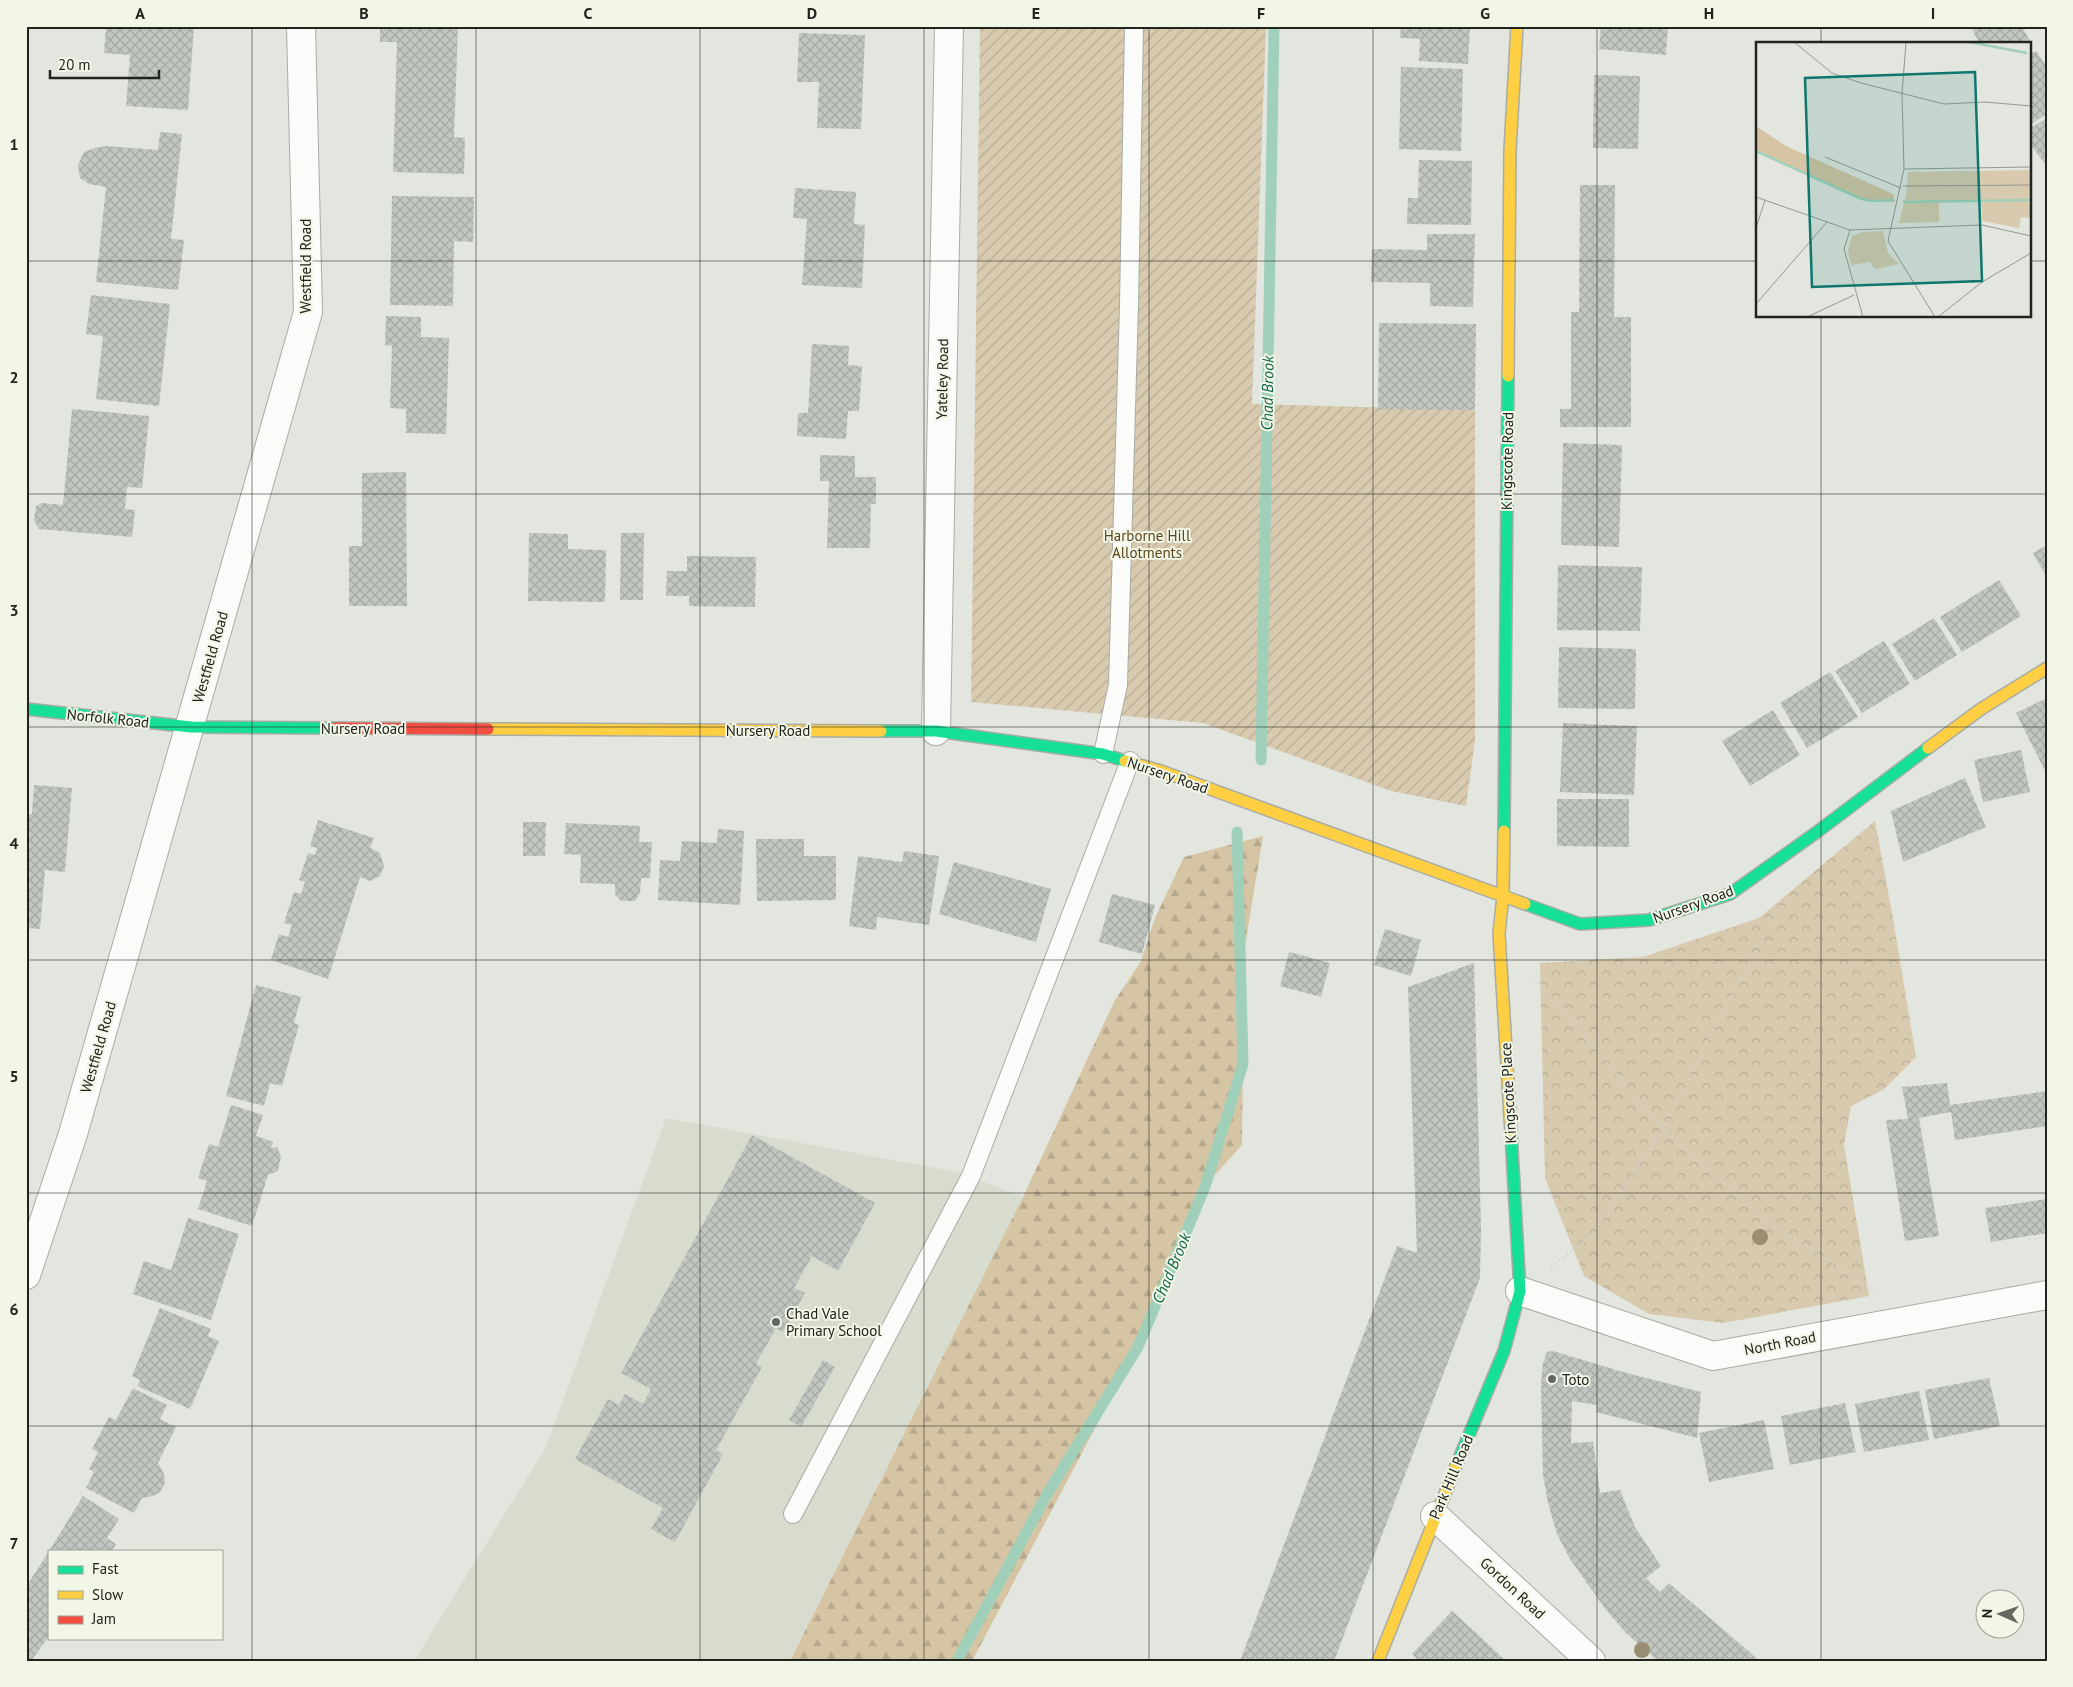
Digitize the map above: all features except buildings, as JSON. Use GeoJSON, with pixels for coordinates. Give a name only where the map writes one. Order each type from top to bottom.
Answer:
{"type":"FeatureCollection","features":[{"type":"Feature","properties":{"kind":"main road","name":"Kingscote Road"},"geometry":{"type":"LineString","coordinates":[[1502,896],[1510,151],[1517,26]]}},
{"type":"Feature","properties":{"kind":"main road","name":"Nursery Road"},"geometry":{"type":"LineString","coordinates":[[190,727],[936,731],[1103,754],[1130,761],[1580,924],[1649,920],[1730,894],[1817,832],[1981,709],[2047,668]]}},
{"type":"Feature","properties":{"kind":"main road","name":"Norfolk Road"},"geometry":{"type":"LineString","coordinates":[[26,710],[190,727]]}},
{"type":"Feature","properties":{"kind":"main road","name":"Kingscote Place"},"geometry":{"type":"LineString","coordinates":[[1502,896],[1499,933],[1520,1291]]}},
{"type":"Feature","properties":{"kind":"main road","name":"Park Hill Road"},"geometry":{"type":"LineString","coordinates":[[1378,1661],[1435,1516],[1504,1350],[1520,1291]]}},
{"type":"Feature","properties":{"kind":"street","name":"Westfield Road"},"geometry":{"type":"LineString","coordinates":[[26,1275],[73,1134],[308,312],[301,26]]}},
{"type":"Feature","properties":{"kind":"street","name":"Yateley Road"},"geometry":{"type":"LineString","coordinates":[[936,731],[949,26]]}},
{"type":"Feature","properties":{"kind":"street","name":"North Road"},"geometry":{"type":"LineString","coordinates":[[1520,1291],[1713,1356],[2047,1295]]}},
{"type":"Feature","properties":{"kind":"street","name":"Gordon Road"},"geometry":{"type":"LineString","coordinates":[[1435,1516],[1591,1661]]}},
{"type":"Feature","properties":{"kind":"lane"},"geometry":{"type":"LineString","coordinates":[[1103,754],[1118,685],[1129,295],[1134,26]]}},
{"type":"Feature","properties":{"kind":"lane"},"geometry":{"type":"LineString","coordinates":[[793,1514],[971,1176],[1130,761]]}},
{"type":"Feature","properties":{"kind":"path"},"geometry":{"type":"LineString","coordinates":[[1520,1291],[1592,1236],[1663,1129],[1786,890]]}},
{"type":"Feature","properties":{"kind":"path"},"geometry":{"type":"LineString","coordinates":[[1530,972],[1663,1129],[1769,1223],[1916,1318]]}},
{"type":"Feature","properties":{"kind":"shaded area","name":"Chad Vale Primary School"},"geometry":{"type":"Polygon","coordinates":[[[666,1118],[958,1172],[1023,1197],[790,1661],[414,1661],[546,1447],[666,1118]]]}},
{"type":"Feature","properties":{"kind":"green space","name":"Harborne Hill Allotments"},"geometry":{"type":"Polygon","coordinates":[[[980,26],[1266,26],[1252,404],[1475,410],[1475,740],[1466,806],[1391,791],[1203,723],[971,702],[980,26]]]}},
{"type":"Feature","properties":{"kind":"green space"},"geometry":{"type":"Polygon","coordinates":[[[1875,821],[1916,1057],[1883,1090],[1851,1106],[1844,1145],[1869,1296],[1723,1323],[1649,1314],[1584,1276],[1545,1178],[1540,963],[1643,957],[1759,918],[1875,821]]]}},
{"type":"Feature","properties":{"kind":"green space"},"geometry":{"type":"Polygon","coordinates":[[[1263,836],[1244,952],[1242,1145],[1204,1187],[1138,1347],[972,1661],[790,1661],[1023,1197],[1114,1002],[1141,961],[1155,918],[1184,857],[1263,836]]]}},
{"type":"Feature","properties":{"kind":"waterway","name":"Chad Brook"},"geometry":{"type":"LineString","coordinates":[[1261,760],[1274,26]]}},
{"type":"Feature","properties":{"kind":"waterway","name":"Chad Brook"},"geometry":{"type":"LineString","coordinates":[[957,1661],[1047,1494],[1138,1347],[1205,1187],[1243,1064],[1237,832]]}},
{"type":"Feature","properties":{"kind":"traffic: fast"},"geometry":{"type":"LineString","coordinates":[[1504,831],[1508,376]]}},
{"type":"Feature","properties":{"kind":"traffic: fast"},"geometry":{"type":"LineString","coordinates":[[26,709],[191,727],[335,728]]}},
{"type":"Feature","properties":{"kind":"traffic: fast"},"geometry":{"type":"LineString","coordinates":[[881,731],[936,731],[1103,754],[1125,761]]}},
{"type":"Feature","properties":{"kind":"traffic: fast"},"geometry":{"type":"LineString","coordinates":[[1525,904],[1580,924],[1649,920],[1730,894],[1817,832],[1928,748]]}},
{"type":"Feature","properties":{"kind":"traffic: fast"},"geometry":{"type":"LineString","coordinates":[[1456,1466],[1504,1351],[1520,1291],[1511,1133]]}},
{"type":"Feature","properties":{"kind":"traffic: slow"},"geometry":{"type":"LineString","coordinates":[[1508,376],[1510,151],[1517,26]]}},
{"type":"Feature","properties":{"kind":"traffic: slow"},"geometry":{"type":"LineString","coordinates":[[1928,748],[1981,709],[2047,668]]}},
{"type":"Feature","properties":{"kind":"traffic: slow"},"geometry":{"type":"LineString","coordinates":[[488,729],[881,731]]}},
{"type":"Feature","properties":{"kind":"traffic: slow"},"geometry":{"type":"LineString","coordinates":[[1125,761],[1161,771],[1525,904]]}},
{"type":"Feature","properties":{"kind":"traffic: slow"},"geometry":{"type":"LineString","coordinates":[[1504,831],[1503,896],[1499,933],[1511,1133]]}},
{"type":"Feature","properties":{"kind":"traffic: slow"},"geometry":{"type":"LineString","coordinates":[[1378,1661],[1456,1466]]}},
{"type":"Feature","properties":{"kind":"traffic: jam"},"geometry":{"type":"LineString","coordinates":[[335,728],[488,729]]}},
{"type":"Feature","properties":{"kind":"place","name":"Chad Vale Primary School"},"geometry":{"type":"Point","coordinates":[776,1322]}},
{"type":"Feature","properties":{"kind":"place","name":"Toto"},"geometry":{"type":"Point","coordinates":[1552,1379]}}]}
